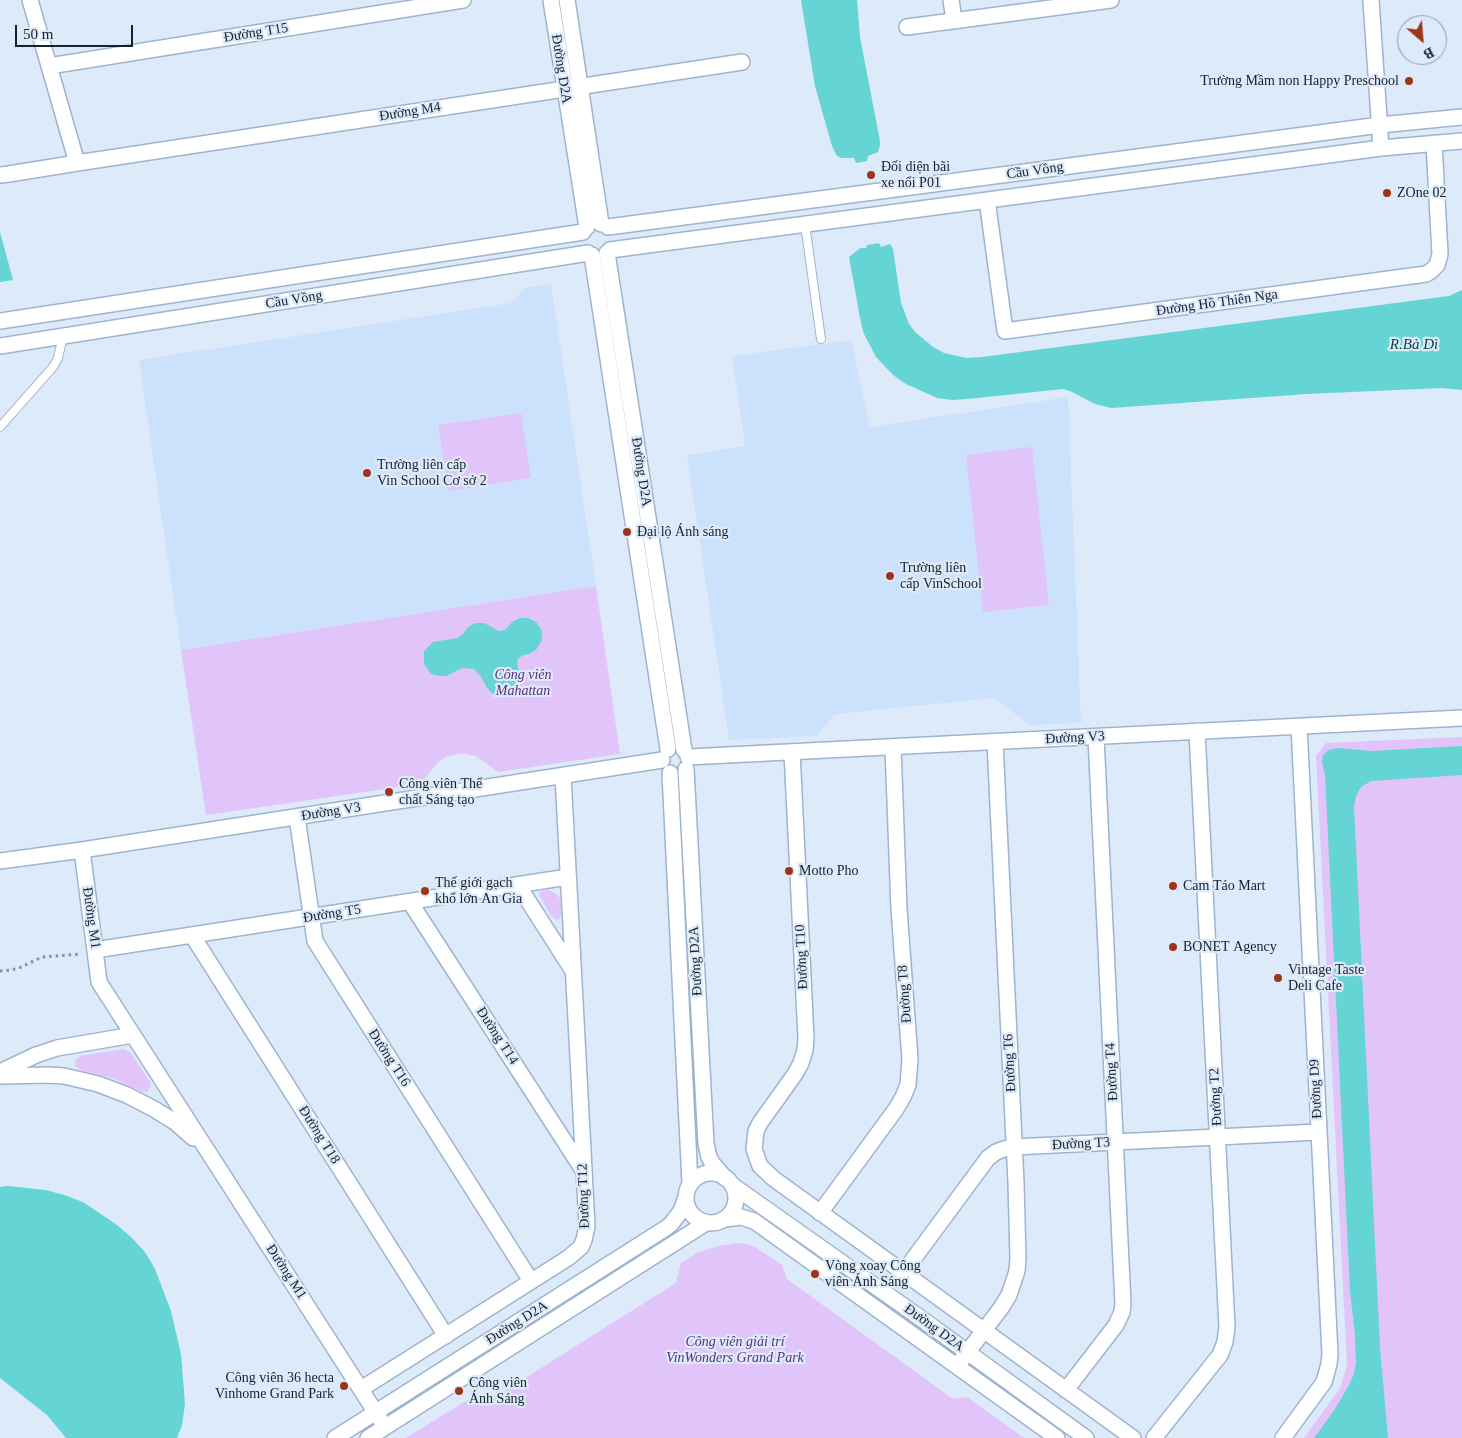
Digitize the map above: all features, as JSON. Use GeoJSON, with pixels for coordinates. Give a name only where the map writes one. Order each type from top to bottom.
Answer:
{"type":"FeatureCollection","features":[{"type":"Feature","properties":{"kind":"street"},"geometry":{"type":"LineString","coordinates":[[30,0],[77,163]]}},
{"type":"Feature","properties":{"kind":"street","name":"Đường T15"},"geometry":{"type":"LineString","coordinates":[[49,66],[463,0]]}},
{"type":"Feature","properties":{"kind":"street","name":"Đường D2A"},"geometry":{"type":"LineString","coordinates":[[551,0],[564,88],[595,228]]}},
{"type":"Feature","properties":{"kind":"street","name":"Đường D2A"},"geometry":{"type":"LineString","coordinates":[[567,0],[580,86],[595,228]]}},
{"type":"Feature","properties":{"kind":"street"},"geometry":{"type":"LineString","coordinates":[[951,0],[954,20]]}},
{"type":"Feature","properties":{"kind":"street"},"geometry":{"type":"LineString","coordinates":[[907,27],[1111,0]]}},
{"type":"Feature","properties":{"kind":"street"},"geometry":{"type":"LineString","coordinates":[[1371,0],[1381,148]]}},
{"type":"Feature","properties":{"kind":"street","name":"Đường M4"},"geometry":{"type":"LineString","coordinates":[[0,174],[742,62]]}},
{"type":"Feature","properties":{"kind":"street","name":"Cầu Vồng"},"geometry":{"type":"LineString","coordinates":[[0,321],[595,228],[1380,125],[1462,117]]}},
{"type":"Feature","properties":{"kind":"street","name":"Cầu Vồng"},"geometry":{"type":"LineString","coordinates":[[609,251],[1381,148],[1462,140]]}},
{"type":"Feature","properties":{"kind":"street","name":"Đường Hồ Thiên Nga"},"geometry":{"type":"LineString","coordinates":[[987,200],[1004,331],[1431,272],[1437,265],[1440,254],[1434,143]]}},
{"type":"Feature","properties":{"kind":"street"},"geometry":{"type":"LineString","coordinates":[[595,228],[613,237],[613,245],[609,251],[601,256],[590,254],[581,242],[595,228]]}},
{"type":"Feature","properties":{"kind":"street","name":"Đường D2A"},"geometry":{"type":"LineString","coordinates":[[609,251],[686,759],[706,1144],[709,1157],[712,1163],[729,1181],[1086,1438]]}},
{"type":"Feature","properties":{"kind":"street","name":"Đường D2A"},"geometry":{"type":"LineString","coordinates":[[335,1438],[672,1224],[683,1208],[688,1190],[666,761],[590,254]]}},
{"type":"Feature","properties":{"kind":"street","name":"Cầu Vồng"},"geometry":{"type":"LineString","coordinates":[[0,346],[590,254]]}},
{"type":"Feature","properties":{"kind":"street","name":"Đường V3"},"geometry":{"type":"LineString","coordinates":[[686,759],[1462,718]]}},
{"type":"Feature","properties":{"kind":"street","name":"Đường D9"},"geometry":{"type":"LineString","coordinates":[[1283,1438],[1324,1382],[1330,1354],[1300,726]]}},
{"type":"Feature","properties":{"kind":"street","name":"Đường T2"},"geometry":{"type":"LineString","coordinates":[[1154,1438],[1220,1355],[1225,1342],[1227,1327],[1197,731]]}},
{"type":"Feature","properties":{"kind":"street","name":"Đường T4"},"geometry":{"type":"LineString","coordinates":[[1066,1390],[1116,1325],[1122,1312],[1123,1297],[1096,737]]}},
{"type":"Feature","properties":{"kind":"street","name":"Đường T6"},"geometry":{"type":"LineString","coordinates":[[957,1366],[984,1331],[1008,1295],[1017,1272],[1019,1246],[995,742]]}},
{"type":"Feature","properties":{"kind":"street"},"geometry":{"type":"LineString","coordinates":[[676,747],[686,759],[678,774],[666,761],[676,747]]}},
{"type":"Feature","properties":{"kind":"street","name":"Đường T8"},"geometry":{"type":"LineString","coordinates":[[820,1213],[896,1109],[908,1085],[910,1059],[899,909],[894,747]]}},
{"type":"Feature","properties":{"kind":"street","name":"Đường T10"},"geometry":{"type":"LineString","coordinates":[[792,752],[805,1050],[795,1074],[760,1123],[756,1131],[754,1149],[760,1166],[767,1173],[820,1213]]}},
{"type":"Feature","properties":{"kind":"street","name":"Đường V3"},"geometry":{"type":"LineString","coordinates":[[0,861],[666,761]]}},
{"type":"Feature","properties":{"kind":"street","name":"Đường T12"},"geometry":{"type":"LineString","coordinates":[[361,1390],[575,1253],[584,1240],[586,1226],[584,1171],[563,776]]}},
{"type":"Feature","properties":{"kind":"street","name":"Đường T16"},"geometry":{"type":"LineString","coordinates":[[297,817],[314,941],[532,1281]]}},
{"type":"Feature","properties":{"kind":"street","name":"Đường M1"},"geometry":{"type":"LineString","coordinates":[[82,850],[89,952],[99,982],[376,1413]]}},
{"type":"Feature","properties":{"kind":"street","name":"Đường T5"},"geometry":{"type":"LineString","coordinates":[[89,952],[568,877]]}},
{"type":"Feature","properties":{"kind":"street","name":"Đường T12"},"geometry":{"type":"LineString","coordinates":[[518,885],[573,972]]}},
{"type":"Feature","properties":{"kind":"street","name":"Đường T14"},"geometry":{"type":"LineString","coordinates":[[410,902],[584,1171]]}},
{"type":"Feature","properties":{"kind":"street","name":"Đường T18"},"geometry":{"type":"LineString","coordinates":[[192,935],[446,1336]]}},
{"type":"Feature","properties":{"kind":"street"},"geometry":{"type":"LineString","coordinates":[[0,1072],[36,1054],[57,1048],[134,1035]]}},
{"type":"Feature","properties":{"kind":"street","name":"Đường M1"},"geometry":{"type":"LineString","coordinates":[[0,1076],[64,1076],[113,1089],[165,1115],[210,1155]]}},
{"type":"Feature","properties":{"kind":"street","name":"Đường T3"},"geometry":{"type":"LineString","coordinates":[[904,1273],[988,1158],[1000,1150],[1014,1147],[1318,1132]]}},
{"type":"Feature","properties":{"kind":"street"},"geometry":{"type":"LineString","coordinates":[[718,1174],[729,1181],[735,1191],[736,1202],[732,1212],[725,1219],[714,1223],[706,1223],[698,1220],[690,1212],[687,1205],[688,1190],[698,1177],[718,1174]]}},
{"type":"Feature","properties":{"kind":"street"},"geometry":{"type":"LineString","coordinates":[[820,1213],[1133,1438]]}},
{"type":"Feature","properties":{"kind":"street","name":"Đường D2A"},"geometry":{"type":"LineString","coordinates":[[725,1219],[741,1217],[754,1221],[1057,1438]]}},
{"type":"Feature","properties":{"kind":"street","name":"Đường D2A"},"geometry":{"type":"LineString","coordinates":[[368,1438],[706,1223]]}},
{"type":"Feature","properties":{"kind":"street"},"geometry":{"type":"LineString","coordinates":[[376,1413],[385,1427]]}},
{"type":"Feature","properties":{"kind":"lane"},"geometry":{"type":"LineString","coordinates":[[805,224],[821,339]]}},
{"type":"Feature","properties":{"kind":"lane"},"geometry":{"type":"LineString","coordinates":[[0,427],[53,367],[58,358],[63,336]]}},
{"type":"Feature","properties":{"kind":"path"},"geometry":{"type":"LineString","coordinates":[[0,971],[19,968],[42,957],[89,952]]}},
{"type":"Feature","properties":{"kind":"shaded area","name":"Trường liên cấp Vin School Cơ sở 2"},"geometry":{"type":"Polygon","coordinates":[[[551,284],[596,586],[181,650],[139,360],[511,303],[525,288],[551,284]]]}},
{"type":"Feature","properties":{"kind":"shaded area","name":"Trường liên cấp VinSchool"},"geometry":{"type":"Polygon","coordinates":[[[851,340],[870,427],[1068,397],[1081,723],[1030,725],[994,698],[835,714],[817,736],[729,740],[687,455],[745,446],[732,356],[851,340]]]}},
{"type":"Feature","properties":{"kind":"green space"},"geometry":{"type":"Polygon","coordinates":[[[521,413],[531,478],[449,491],[438,425],[521,413]]]}},
{"type":"Feature","properties":{"kind":"green space"},"geometry":{"type":"Polygon","coordinates":[[[1032,447],[1049,605],[983,612],[966,455],[1032,447]]]}},
{"type":"Feature","properties":{"kind":"green space","name":"Công viên Mahattan"},"geometry":{"type":"Polygon","coordinates":[[[596,586],[620,754],[498,772],[476,756],[461,753],[439,761],[420,784],[206,815],[181,650],[596,586]]]}},
{"type":"Feature","properties":{"kind":"green space"},"geometry":{"type":"Polygon","coordinates":[[[1462,737],[1462,1438],[1304,1438],[1340,1388],[1347,1364],[1316,756],[1326,743],[1462,737]]]}},
{"type":"Feature","properties":{"kind":"green space"},"geometry":{"type":"Polygon","coordinates":[[[549,890],[560,898],[562,913],[557,920],[552,917],[539,895],[542,891],[549,890]]]}},
{"type":"Feature","properties":{"kind":"green space"},"geometry":{"type":"Polygon","coordinates":[[[124,1049],[130,1052],[150,1082],[151,1086],[147,1092],[112,1078],[81,1070],[75,1066],[75,1061],[80,1056],[124,1049]]]}},
{"type":"Feature","properties":{"kind":"green space","name":"Công viên giải trí VinWonders Grand Park"},"geometry":{"type":"Polygon","coordinates":[[[737,1243],[755,1247],[782,1265],[787,1279],[953,1399],[967,1397],[1024,1438],[406,1438],[469,1399],[487,1402],[676,1283],[681,1263],[697,1253],[718,1246],[737,1243]]]}},
{"type":"Feature","properties":{"kind":"water"},"geometry":{"type":"Polygon","coordinates":[[[801,0],[857,0],[860,37],[880,141],[878,152],[868,156],[867,161],[856,163],[854,158],[837,156],[832,146],[815,86],[801,0]]]}},
{"type":"Feature","properties":{"kind":"water"},"geometry":{"type":"Polygon","coordinates":[[[0,232],[13,280],[0,282],[0,232]]]}},
{"type":"Feature","properties":{"kind":"water","name":"R.Bà Dì"},"geometry":{"type":"Polygon","coordinates":[[[879,243],[881,247],[890,244],[893,249],[901,303],[909,324],[915,332],[933,347],[944,353],[967,358],[1449,296],[1462,290],[1462,390],[1442,388],[1307,394],[1111,408],[1095,404],[1063,389],[968,399],[952,400],[937,398],[906,384],[893,375],[876,357],[864,334],[849,257],[860,248],[866,248],[867,245],[879,243]]]}},
{"type":"Feature","properties":{"kind":"water"},"geometry":{"type":"Polygon","coordinates":[[[520,618],[528,618],[536,622],[541,629],[542,640],[536,650],[518,659],[520,683],[511,694],[504,697],[493,694],[474,669],[462,668],[446,676],[439,676],[431,674],[424,664],[424,651],[433,642],[457,638],[468,627],[476,623],[484,623],[499,631],[505,630],[512,622],[520,618]]]}},
{"type":"Feature","properties":{"kind":"water"},"geometry":{"type":"Polygon","coordinates":[[[1462,746],[1462,775],[1371,781],[1361,787],[1356,796],[1354,806],[1380,1348],[1388,1438],[1314,1438],[1335,1409],[1349,1385],[1356,1363],[1350,1291],[1323,755],[1329,750],[1338,748],[1371,751],[1462,746]]]}},
{"type":"Feature","properties":{"kind":"water"},"geometry":{"type":"Polygon","coordinates":[[[0,1187],[46,1190],[83,1202],[117,1225],[145,1252],[155,1269],[171,1311],[181,1354],[185,1404],[182,1425],[177,1438],[66,1438],[47,1415],[0,1378],[0,1187]]]}},
{"type":"Feature","properties":{"kind":"place","name":"Trường Mầm non Happy Preschool"},"geometry":{"type":"Point","coordinates":[1409,81]}},
{"type":"Feature","properties":{"kind":"place","name":"Đối diện bãi xe nổi P01"},"geometry":{"type":"Point","coordinates":[871,175]}},
{"type":"Feature","properties":{"kind":"place","name":"ZOne 02"},"geometry":{"type":"Point","coordinates":[1387,193]}},
{"type":"Feature","properties":{"kind":"place","name":"Trường liên cấp Vin School Cơ sở 2"},"geometry":{"type":"Point","coordinates":[367,473]}},
{"type":"Feature","properties":{"kind":"place","name":"Đại lộ Ánh sáng"},"geometry":{"type":"Point","coordinates":[627,532]}},
{"type":"Feature","properties":{"kind":"place","name":"Trường liên cấp VinSchool"},"geometry":{"type":"Point","coordinates":[890,576]}},
{"type":"Feature","properties":{"kind":"place","name":"Công viên Thể chất Sáng tạo"},"geometry":{"type":"Point","coordinates":[389,792]}},
{"type":"Feature","properties":{"kind":"place","name":"Motto Pho"},"geometry":{"type":"Point","coordinates":[789,871]}},
{"type":"Feature","properties":{"kind":"place","name":"Cam Táo Mart"},"geometry":{"type":"Point","coordinates":[1173,886]}},
{"type":"Feature","properties":{"kind":"place","name":"Thế giới gạch khổ lớn An Gia"},"geometry":{"type":"Point","coordinates":[425,891]}},
{"type":"Feature","properties":{"kind":"place","name":"BONET Agency"},"geometry":{"type":"Point","coordinates":[1173,947]}},
{"type":"Feature","properties":{"kind":"place","name":"Vintage Taste Deli Cafe"},"geometry":{"type":"Point","coordinates":[1278,978]}},
{"type":"Feature","properties":{"kind":"place","name":"Vòng xoay Công viên Ánh Sáng"},"geometry":{"type":"Point","coordinates":[815,1274]}},
{"type":"Feature","properties":{"kind":"place","name":"Công viên 36 hecta Vinhome Grand Park"},"geometry":{"type":"Point","coordinates":[344,1386]}},
{"type":"Feature","properties":{"kind":"place","name":"Công viên Ánh Sáng"},"geometry":{"type":"Point","coordinates":[459,1391]}}]}
